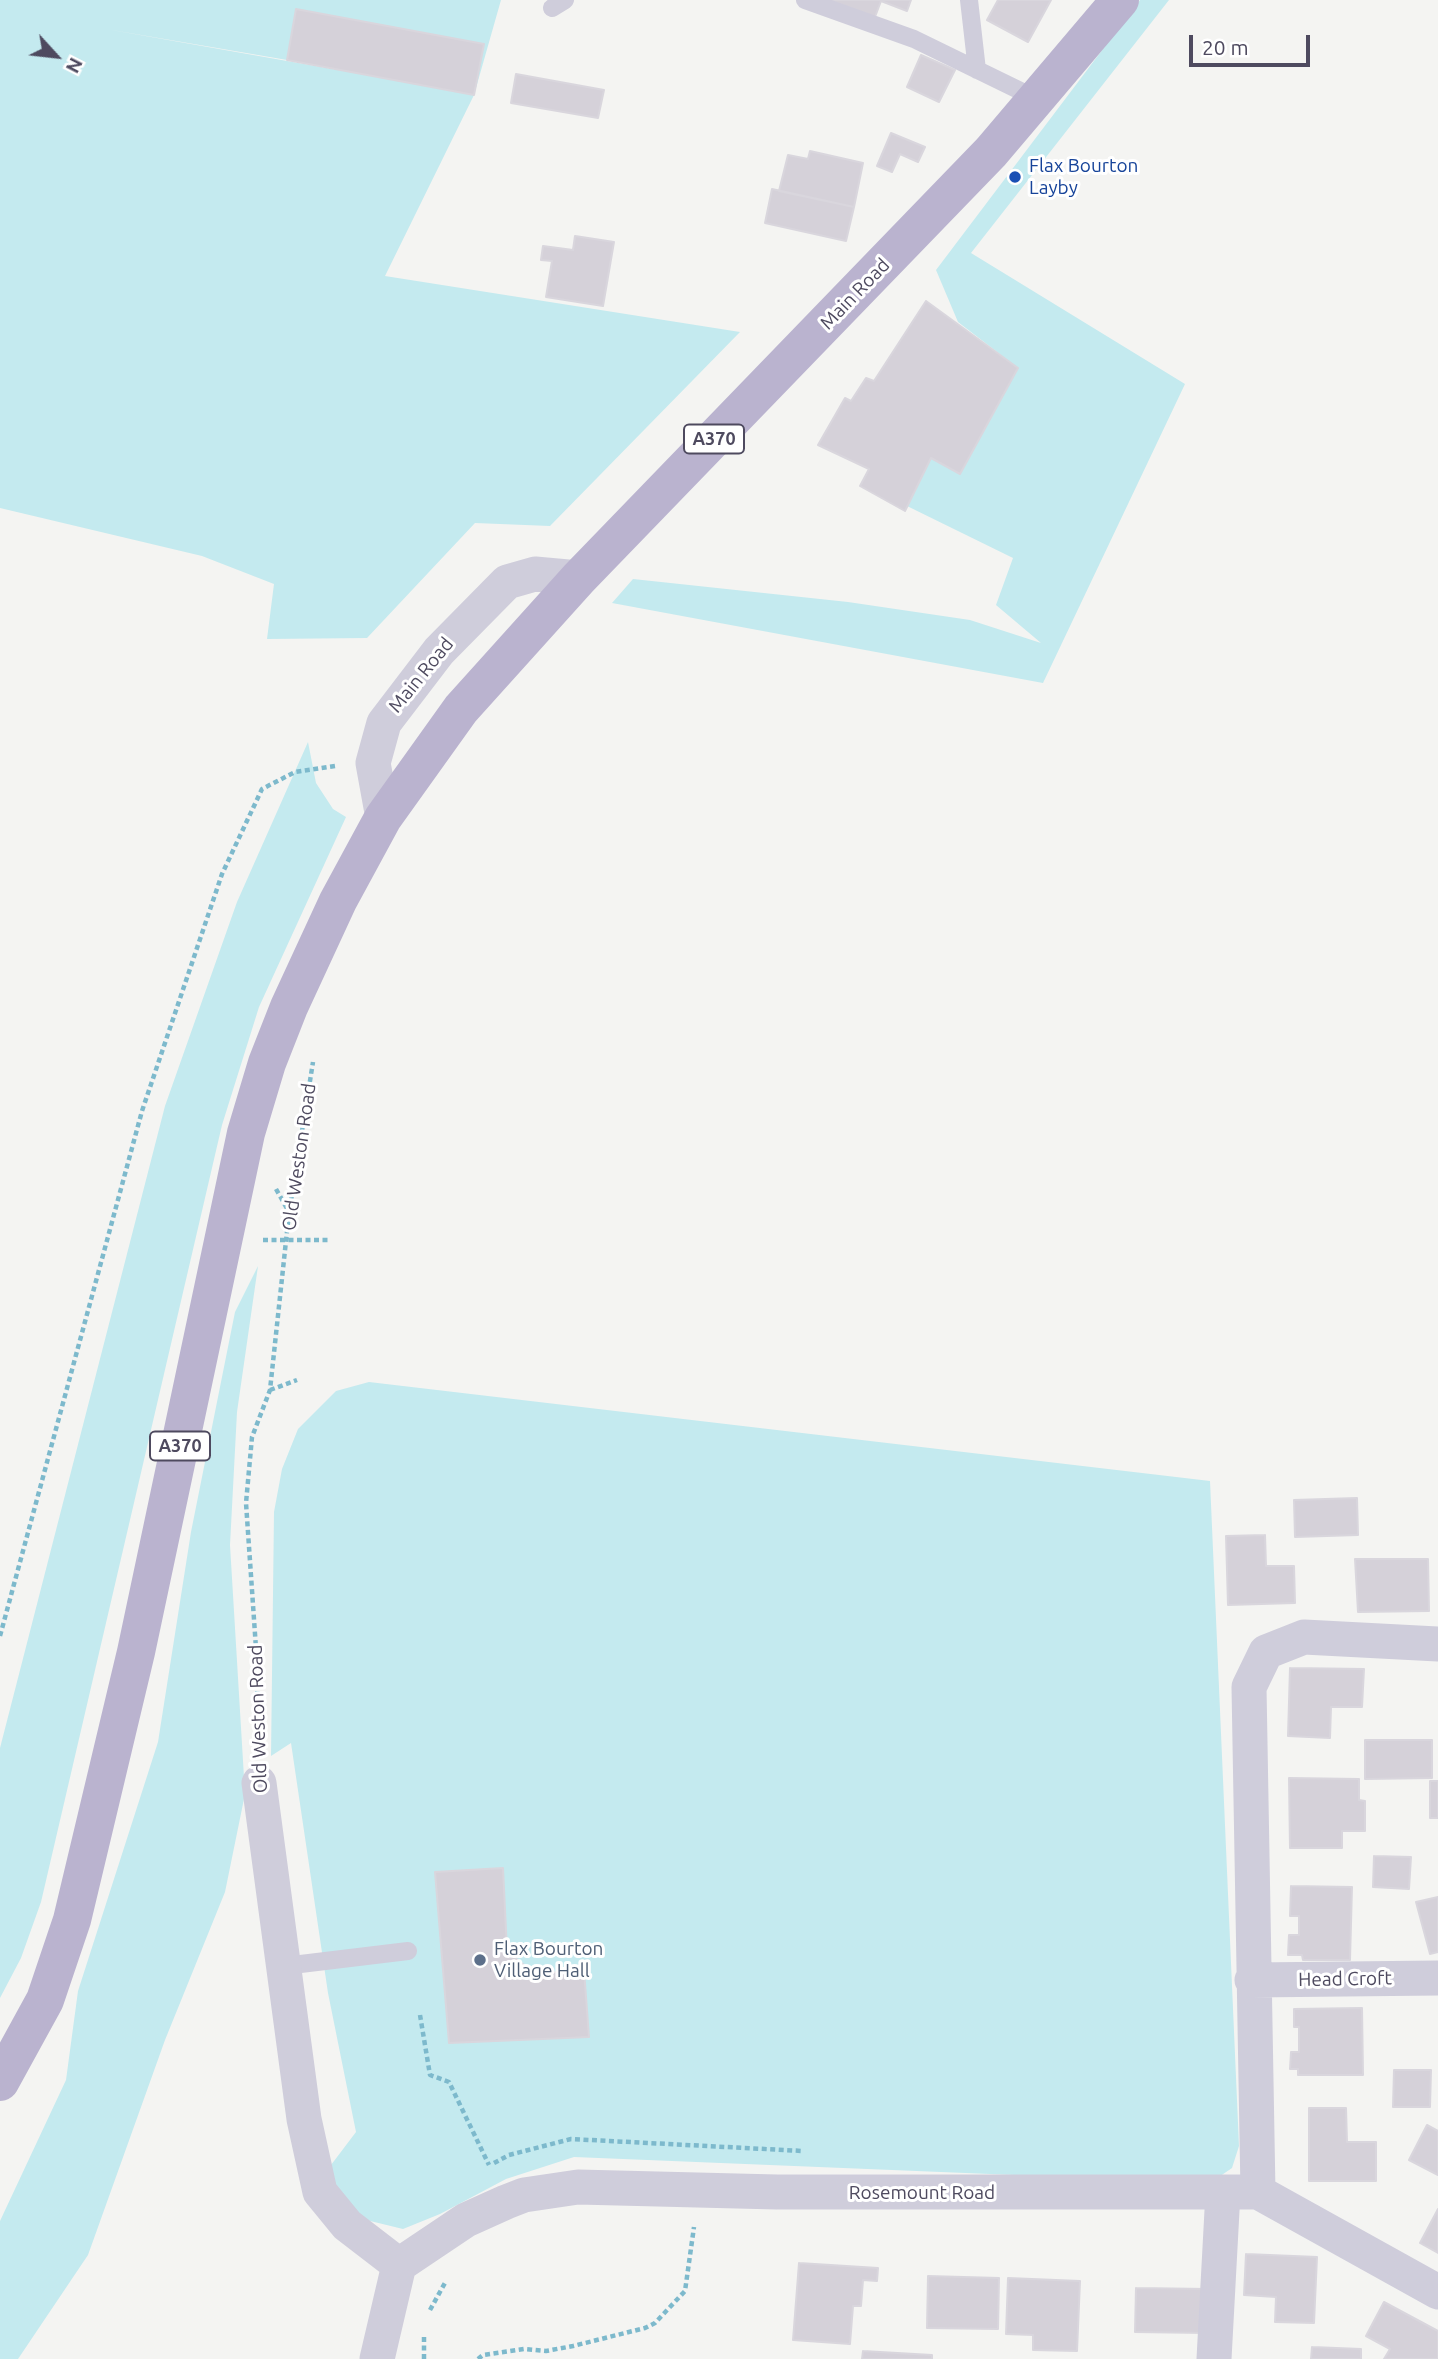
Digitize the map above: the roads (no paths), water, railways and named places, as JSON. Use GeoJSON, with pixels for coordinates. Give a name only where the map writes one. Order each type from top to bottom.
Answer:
{"type":"FeatureCollection","features":[{"type":"Feature","properties":{"kind":"main road","name":"Main Road"},"geometry":{"type":"LineString","coordinates":[[6,2072],[45,2000],[72,1920],[136,1652],[246,1133],[267,1063],[338,901],[383,818],[461,709],[579,578],[992,152],[1120,0]]}},
{"type":"Feature","properties":{"kind":"main road"},"geometry":{"type":"LineString","coordinates":[[0,2101],[6,2072]]}},
{"type":"Feature","properties":{"kind":"street","name":"Main Road"},"geometry":{"type":"LineString","coordinates":[[383,818],[373,763],[384,723],[405,693],[470,616],[506,582],[535,574],[579,578]]}},
{"type":"Feature","properties":{"kind":"street"},"geometry":{"type":"LineString","coordinates":[[1258,2192],[1252,1980],[1249,1687],[1266,1652],[1304,1637],[1438,1644]]}},
{"type":"Feature","properties":{"kind":"street","name":"Old Weston Road"},"geometry":{"type":"LineString","coordinates":[[259,1783],[304,2119],[320,2192],[347,2225],[399,2265]]}},
{"type":"Feature","properties":{"kind":"street","name":"Head Croft"},"geometry":{"type":"LineString","coordinates":[[1252,1980],[1438,1978]]}},
{"type":"Feature","properties":{"kind":"street","name":"Rosemount Road"},"geometry":{"type":"LineString","coordinates":[[399,2265],[466,2220],[524,2195],[578,2187],[699,2192],[1258,2192],[1438,2292]]}},
{"type":"Feature","properties":{"kind":"street"},"geometry":{"type":"LineString","coordinates":[[1213,2359],[1223,2192]]}},
{"type":"Feature","properties":{"kind":"street"},"geometry":{"type":"LineString","coordinates":[[377,2359],[399,2265]]}},
{"type":"Feature","properties":{"kind":"lane"},"geometry":{"type":"LineString","coordinates":[[804,0],[914,39],[1037,99]]}},
{"type":"Feature","properties":{"kind":"lane"},"geometry":{"type":"LineString","coordinates":[[969,0],[977,69]]}},
{"type":"Feature","properties":{"kind":"lane"},"geometry":{"type":"LineString","coordinates":[[284,1966],[408,1951]]}},
{"type":"Feature","properties":{"kind":"place","name":"Flax Bourton Layby"},"geometry":{"type":"Point","coordinates":[1015,177]}},
{"type":"Feature","properties":{"kind":"place","name":"Flax Bourton Village Hall"},"geometry":{"type":"Point","coordinates":[480,1960]}}]}
